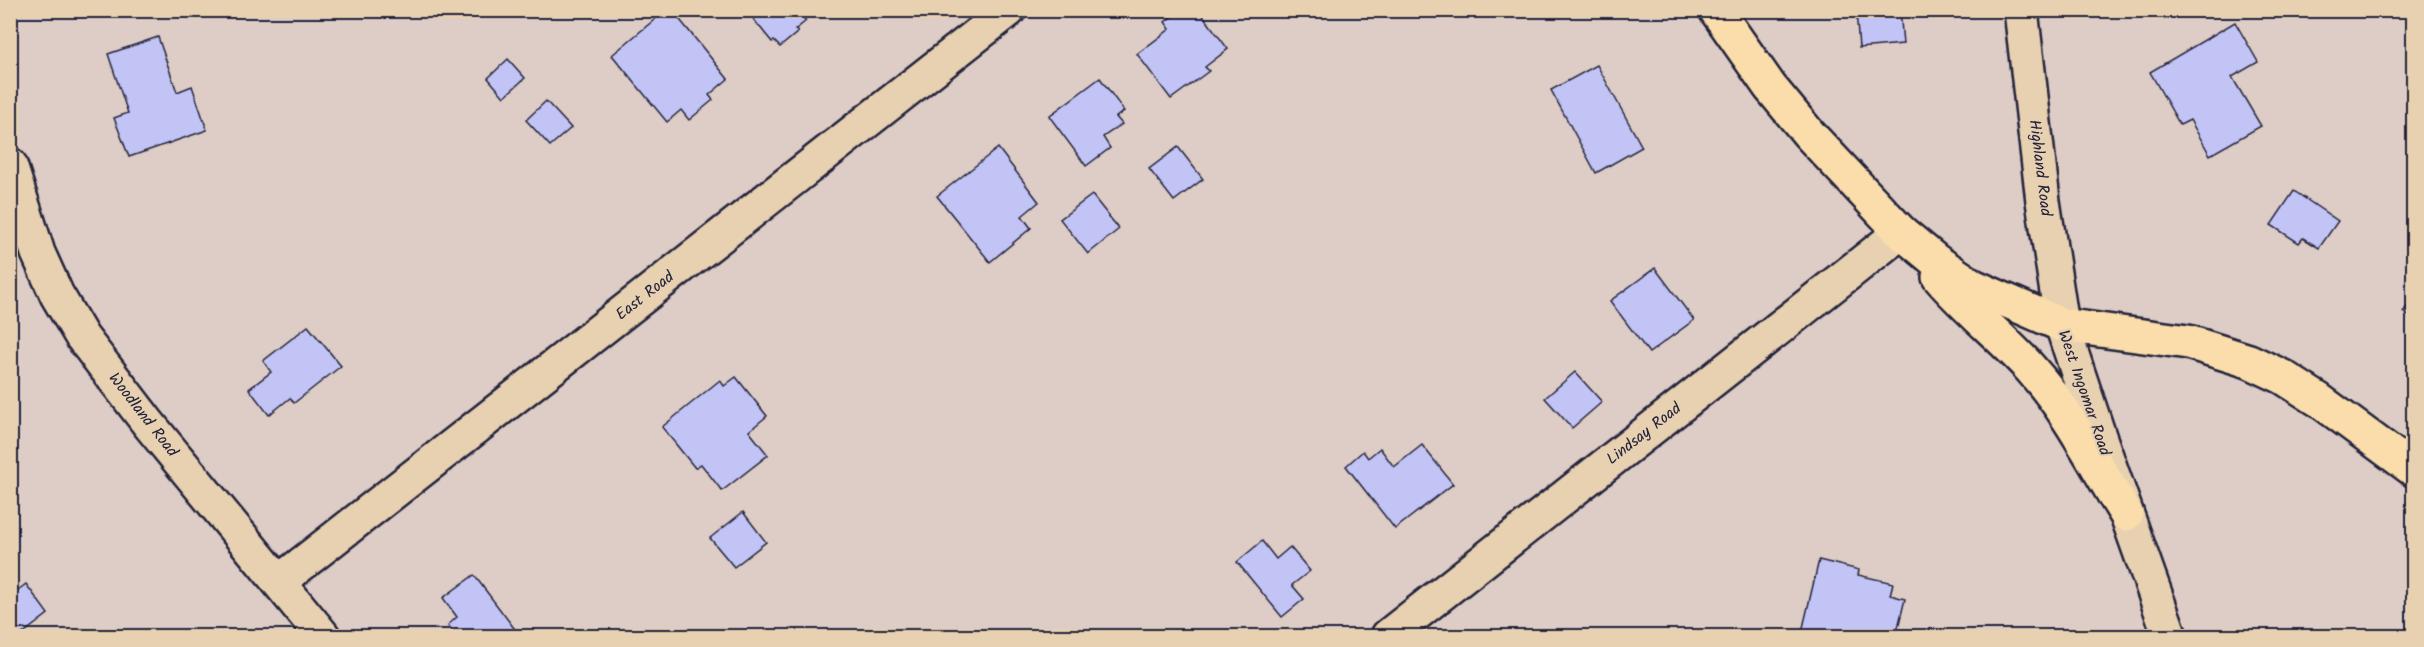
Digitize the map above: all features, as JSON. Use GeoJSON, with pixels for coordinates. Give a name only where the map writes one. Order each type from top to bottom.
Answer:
{"type":"FeatureCollection","features":[{"type":"Feature","properties":{"kind":"main road","name":"West Ingomar Road"},"geometry":{"type":"LineString","coordinates":[[1716,10],[1770,87],[1809,134],[1900,232],[1936,261],[1973,286],[2062,325]]}},
{"type":"Feature","properties":{"kind":"main road"},"geometry":{"type":"LineString","coordinates":[[1900,232],[1960,301],[2030,367],[2055,398],[2126,514]]}},
{"type":"Feature","properties":{"kind":"main road"},"geometry":{"type":"LineString","coordinates":[[2062,325],[2188,342],[2249,361],[2283,377],[2319,400],[2414,470]]}},
{"type":"Feature","properties":{"kind":"street","name":"East Road"},"geometry":{"type":"LineString","coordinates":[[280,581],[1009,10]]}},
{"type":"Feature","properties":{"kind":"street","name":"Highland Road"},"geometry":{"type":"LineString","coordinates":[[2021,10],[2043,201],[2062,325]]}},
{"type":"Feature","properties":{"kind":"street","name":"Woodland Road"},"geometry":{"type":"LineString","coordinates":[[10,165],[38,253],[57,295],[82,337],[148,423],[323,636]]}},
{"type":"Feature","properties":{"kind":"street","name":"Lindsay Road"},"geometry":{"type":"LineString","coordinates":[[1388,636],[1900,232]]}},
{"type":"Feature","properties":{"kind":"street","name":"West Ingomar Road"},"geometry":{"type":"LineString","coordinates":[[2062,325],[2170,636]]}},
{"type":"Feature","properties":{"kind":"building"},"geometry":{"type":"Polygon","coordinates":[[[666,10],[672,10],[728,79],[709,95],[713,100],[689,120],[681,110],[667,122],[612,55],[666,10]]]}},
{"type":"Feature","properties":{"kind":"building"},"geometry":{"type":"Polygon","coordinates":[[[746,10],[797,10],[806,21],[795,30],[798,32],[780,47],[774,41],[772,42],[746,10]]]}},
{"type":"Feature","properties":{"kind":"building"},"geometry":{"type":"Polygon","coordinates":[[[1180,10],[1199,10],[1228,49],[1205,67],[1209,71],[1171,99],[1137,54],[1170,29],[1165,22],[1180,10]]]}},
{"type":"Feature","properties":{"kind":"building"},"geometry":{"type":"Polygon","coordinates":[[[1856,10],[1900,10],[1903,44],[1859,48],[1856,10]]]}},
{"type":"Feature","properties":{"kind":"building"},"geometry":{"type":"Polygon","coordinates":[[[2235,22],[2258,62],[2232,77],[2261,126],[2210,155],[2190,120],[2180,125],[2150,72],[2235,22]]]}},
{"type":"Feature","properties":{"kind":"building"},"geometry":{"type":"Polygon","coordinates":[[[158,37],[177,92],[192,86],[207,130],[129,157],[114,118],[128,113],[108,54],[158,37]]]}},
{"type":"Feature","properties":{"kind":"building"},"geometry":{"type":"Polygon","coordinates":[[[508,59],[525,78],[504,97],[488,78],[508,59]]]}},
{"type":"Feature","properties":{"kind":"building"},"geometry":{"type":"Polygon","coordinates":[[[1597,65],[1642,147],[1596,173],[1551,90],[1597,65]]]}},
{"type":"Feature","properties":{"kind":"building"},"geometry":{"type":"Polygon","coordinates":[[[1100,78],[1124,111],[1116,117],[1122,124],[1103,137],[1110,148],[1086,166],[1049,116],[1100,78]]]}},
{"type":"Feature","properties":{"kind":"building"},"geometry":{"type":"Polygon","coordinates":[[[546,101],[571,128],[550,146],[526,120],[546,101]]]}},
{"type":"Feature","properties":{"kind":"building"},"geometry":{"type":"Polygon","coordinates":[[[1178,147],[1203,179],[1174,201],[1149,169],[1178,147]]]}},
{"type":"Feature","properties":{"kind":"building"},"geometry":{"type":"Polygon","coordinates":[[[998,148],[1039,202],[1022,216],[1031,228],[990,262],[937,196],[998,148]]]}},
{"type":"Feature","properties":{"kind":"building"},"geometry":{"type":"Polygon","coordinates":[[[2294,191],[2338,221],[2319,248],[2303,238],[2299,243],[2271,225],[2294,191]]]}},
{"type":"Feature","properties":{"kind":"building"},"geometry":{"type":"Polygon","coordinates":[[[1092,195],[1119,229],[1088,254],[1060,219],[1092,195]]]}},
{"type":"Feature","properties":{"kind":"building"},"geometry":{"type":"Polygon","coordinates":[[[1655,268],[1694,320],[1649,353],[1610,301],[1655,268]]]}},
{"type":"Feature","properties":{"kind":"building"},"geometry":{"type":"Polygon","coordinates":[[[2414,297],[2414,320],[2403,312],[2414,297]]]}},
{"type":"Feature","properties":{"kind":"building"},"geometry":{"type":"Polygon","coordinates":[[[308,326],[341,366],[294,403],[290,398],[269,415],[249,389],[271,372],[263,361],[308,326]]]}},
{"type":"Feature","properties":{"kind":"building"},"geometry":{"type":"Polygon","coordinates":[[[1575,372],[1602,402],[1572,428],[1545,398],[1575,372]]]}},
{"type":"Feature","properties":{"kind":"building"},"geometry":{"type":"Polygon","coordinates":[[[736,377],[767,416],[749,431],[768,455],[722,491],[701,464],[695,468],[662,427],[720,380],[724,386],[736,377]]]}},
{"type":"Feature","properties":{"kind":"building"},"geometry":{"type":"Polygon","coordinates":[[[1422,445],[1453,484],[1395,529],[1346,466],[1363,451],[1368,458],[1380,448],[1394,467],[1422,445]]]}},
{"type":"Feature","properties":{"kind":"building"},"geometry":{"type":"Polygon","coordinates":[[[743,512],[766,542],[734,567],[710,538],[743,512]]]}},
{"type":"Feature","properties":{"kind":"building"},"geometry":{"type":"Polygon","coordinates":[[[1262,541],[1276,559],[1290,547],[1310,571],[1292,585],[1304,599],[1282,617],[1237,562],[1262,541]]]}},
{"type":"Feature","properties":{"kind":"building"},"geometry":{"type":"Polygon","coordinates":[[[1819,560],[1859,570],[1858,575],[1893,583],[1890,595],[1905,599],[1896,636],[1801,636],[1819,560]]]}},
{"type":"Feature","properties":{"kind":"building"},"geometry":{"type":"Polygon","coordinates":[[[474,575],[520,636],[456,636],[448,625],[457,617],[443,598],[474,575]]]}},
{"type":"Feature","properties":{"kind":"building"},"geometry":{"type":"Polygon","coordinates":[[[26,584],[48,614],[22,636],[10,636],[10,596],[26,584]]]}}]}
